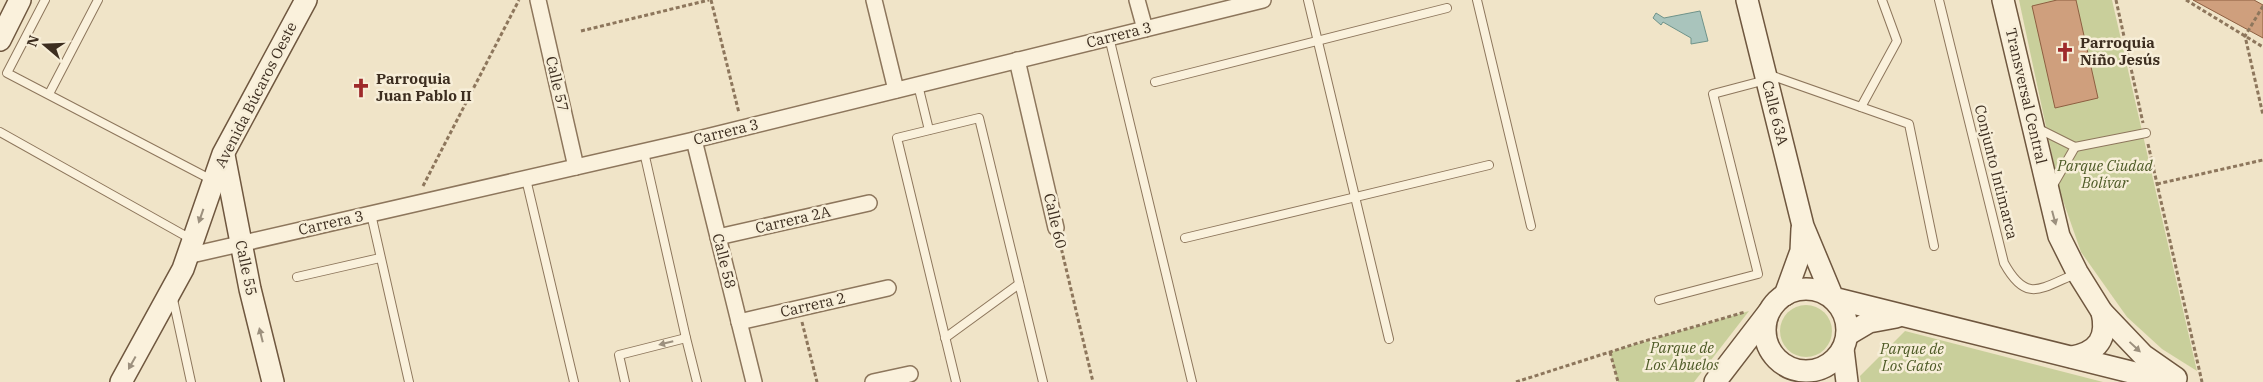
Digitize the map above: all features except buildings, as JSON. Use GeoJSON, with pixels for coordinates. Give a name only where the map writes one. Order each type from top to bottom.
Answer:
{"type":"FeatureCollection","features":[{"type":"Feature","properties":{"kind":"main road"},"geometry":{"type":"LineString","coordinates":[[0,40],[20,0]]}},
{"type":"Feature","properties":{"kind":"main road","name":"Avenida Búcaros Oeste"},"geometry":{"type":"LineString","coordinates":[[121,382],[171,291],[190,248],[224,154],[306,0]]}},
{"type":"Feature","properties":{"kind":"main road","name":"Calle 63A"},"geometry":{"type":"LineString","coordinates":[[1748,0],[1803,226],[1833,298]]}},
{"type":"Feature","properties":{"kind":"main road","name":"Transversal Central"},"geometry":{"type":"LineString","coordinates":[[2003,0],[2059,236],[2077,272],[2102,312],[2143,355],[2183,382]]}},
{"type":"Feature","properties":{"kind":"main road","name":"Calle 55"},"geometry":{"type":"LineString","coordinates":[[224,154],[241,244],[273,382]]}},
{"type":"Feature","properties":{"kind":"main road","name":"Calle 63A"},"geometry":{"type":"LineString","coordinates":[[1780,299],[1801,251],[1803,226]]}},
{"type":"Feature","properties":{"kind":"main road"},"geometry":{"type":"LineString","coordinates":[[1715,382],[1780,299],[1797,290],[1810,289],[1822,292],[1833,298],[2171,382]]}},
{"type":"Feature","properties":{"kind":"main road"},"geometry":{"type":"LineString","coordinates":[[1833,298],[1844,315],[1848,382]]}},
{"type":"Feature","properties":{"kind":"main road"},"geometry":{"type":"LineString","coordinates":[[1780,299],[1768,316],[1765,329],[1768,343],[1779,360],[1800,382]]}},
{"type":"Feature","properties":{"kind":"main road"},"geometry":{"type":"LineString","coordinates":[[2072,357],[2085,355],[2095,348],[2102,337],[2105,324],[2102,312]]}},
{"type":"Feature","properties":{"kind":"main road"},"geometry":{"type":"LineString","coordinates":[[1736,355],[1757,353],[1779,360],[1796,370],[1810,371],[1823,368],[1834,360],[1845,342],[1869,322],[1904,316]]}},
{"type":"Feature","properties":{"kind":"street","name":"Calle 57"},"geometry":{"type":"LineString","coordinates":[[538,0],[576,167]]}},
{"type":"Feature","properties":{"kind":"street"},"geometry":{"type":"LineString","coordinates":[[874,0],[896,90]]}},
{"type":"Feature","properties":{"kind":"street"},"geometry":{"type":"LineString","coordinates":[[1137,0],[1145,29]]}},
{"type":"Feature","properties":{"kind":"street","name":"Carrera 3"},"geometry":{"type":"LineString","coordinates":[[190,248],[241,244],[644,152],[1263,0]]}},
{"type":"Feature","properties":{"kind":"street","name":"Calle 60"},"geometry":{"type":"LineString","coordinates":[[1017,60],[1056,228]]}},
{"type":"Feature","properties":{"kind":"street","name":"Calle 58"},"geometry":{"type":"LineString","coordinates":[[694,140],[754,382]]}},
{"type":"Feature","properties":{"kind":"street","name":"Carrera 2A"},"geometry":{"type":"LineString","coordinates":[[718,237],[868,203]]}},
{"type":"Feature","properties":{"kind":"street","name":"Carrera 2"},"geometry":{"type":"LineString","coordinates":[[739,322],[888,288]]}},
{"type":"Feature","properties":{"kind":"street"},"geometry":{"type":"LineString","coordinates":[[872,382],[910,374]]}},
{"type":"Feature","properties":{"kind":"lane"},"geometry":{"type":"LineString","coordinates":[[45,0],[7,73],[213,181]]}},
{"type":"Feature","properties":{"kind":"lane"},"geometry":{"type":"LineString","coordinates":[[49,94],[98,0]]}},
{"type":"Feature","properties":{"kind":"lane"},"geometry":{"type":"LineString","coordinates":[[1308,0],[1389,339]]}},
{"type":"Feature","properties":{"kind":"lane"},"geometry":{"type":"LineString","coordinates":[[1477,0],[1532,226]]}},
{"type":"Feature","properties":{"kind":"lane"},"geometry":{"type":"LineString","coordinates":[[1861,107],[1897,41],[1882,0]]}},
{"type":"Feature","properties":{"kind":"lane","name":"Conjunto Intimarca"},"geometry":{"type":"LineString","coordinates":[[1939,0],[2004,263],[2013,279],[2025,288],[2037,290],[2077,272]]}},
{"type":"Feature","properties":{"kind":"lane"},"geometry":{"type":"LineString","coordinates":[[1155,82],[1447,8]]}},
{"type":"Feature","properties":{"kind":"lane"},"geometry":{"type":"LineString","coordinates":[[1109,37],[1192,382]]}},
{"type":"Feature","properties":{"kind":"lane"},"geometry":{"type":"LineString","coordinates":[[1658,300],[1758,274],[1713,94],[1766,77],[1908,124],[1934,246]]}},
{"type":"Feature","properties":{"kind":"lane"},"geometry":{"type":"LineString","coordinates":[[918,85],[930,130]]}},
{"type":"Feature","properties":{"kind":"lane"},"geometry":{"type":"LineString","coordinates":[[956,382],[897,138],[979,118],[1042,382]]}},
{"type":"Feature","properties":{"kind":"lane"},"geometry":{"type":"LineString","coordinates":[[2032,126],[2074,148],[2146,133]]}},
{"type":"Feature","properties":{"kind":"lane"},"geometry":{"type":"LineString","coordinates":[[0,132],[190,248]]}},
{"type":"Feature","properties":{"kind":"lane"},"geometry":{"type":"LineString","coordinates":[[2048,194],[2074,148]]}},
{"type":"Feature","properties":{"kind":"lane"},"geometry":{"type":"LineString","coordinates":[[644,152],[697,382]]}},
{"type":"Feature","properties":{"kind":"lane"},"geometry":{"type":"LineString","coordinates":[[1185,238],[1488,165]]}},
{"type":"Feature","properties":{"kind":"lane"},"geometry":{"type":"LineString","coordinates":[[526,179],[574,382]]}},
{"type":"Feature","properties":{"kind":"lane"},"geometry":{"type":"LineString","coordinates":[[371,214],[409,382]]}},
{"type":"Feature","properties":{"kind":"lane"},"geometry":{"type":"LineString","coordinates":[[297,278],[380,258]]}},
{"type":"Feature","properties":{"kind":"lane"},"geometry":{"type":"LineString","coordinates":[[945,338],[1019,284]]}},
{"type":"Feature","properties":{"kind":"lane"},"geometry":{"type":"LineString","coordinates":[[171,291],[191,382]]}},
{"type":"Feature","properties":{"kind":"lane"},"geometry":{"type":"LineString","coordinates":[[625,382],[618,355],[686,338]]}},
{"type":"Feature","properties":{"kind":"path"},"geometry":{"type":"LineString","coordinates":[[414,204],[518,0]]}},
{"type":"Feature","properties":{"kind":"path"},"geometry":{"type":"LineString","coordinates":[[581,31],[710,0],[743,128]]}},
{"type":"Feature","properties":{"kind":"path"},"geometry":{"type":"LineString","coordinates":[[2116,0],[2202,382]]}},
{"type":"Feature","properties":{"kind":"path"},"geometry":{"type":"LineString","coordinates":[[2186,0],[2263,46]]}},
{"type":"Feature","properties":{"kind":"path"},"geometry":{"type":"LineString","coordinates":[[2263,6],[2246,36],[2263,115]]}},
{"type":"Feature","properties":{"kind":"path"},"geometry":{"type":"LineString","coordinates":[[2157,184],[2263,160]]}},
{"type":"Feature","properties":{"kind":"path","name":"Calle 60"},"geometry":{"type":"LineString","coordinates":[[1056,228],[1093,382]]}},
{"type":"Feature","properties":{"kind":"path"},"geometry":{"type":"LineString","coordinates":[[799,308],[817,382]]}},
{"type":"Feature","properties":{"kind":"path"},"geometry":{"type":"LineString","coordinates":[[1516,382],[1749,311]]}},
{"type":"Feature","properties":{"kind":"path"},"geometry":{"type":"LineString","coordinates":[[1610,352],[1618,382]]}},
{"type":"Feature","properties":{"kind":"green space","name":"Parque Ciudad Bolívar"},"geometry":{"type":"Polygon","coordinates":[[[2019,0],[2112,0],[2197,371],[2162,349],[2127,317],[2081,252],[2060,192],[2019,0]]]}},
{"type":"Feature","properties":{"kind":"green space"},"geometry":{"type":"Polygon","coordinates":[[[1801,305],[1811,305],[1825,312],[1832,326],[1832,336],[1825,350],[1811,357],[1801,357],[1791,353],[1784,346],[1780,336],[1780,326],[1784,316],[1791,309],[1801,305]]]}},
{"type":"Feature","properties":{"kind":"green space","name":"Parque de Los Abuelos"},"geometry":{"type":"Polygon","coordinates":[[[1749,311],[1694,382],[1618,382],[1610,352],[1749,311]]]}},
{"type":"Feature","properties":{"kind":"green space","name":"Parque de Los Gatos"},"geometry":{"type":"Polygon","coordinates":[[[1905,331],[2103,382],[1861,382],[1860,376],[1905,331]]]}},
{"type":"Feature","properties":{"kind":"water"},"geometry":{"type":"Polygon","coordinates":[[[1700,11],[1708,41],[1691,44],[1691,38],[1663,22],[1661,25],[1653,18],[1656,13],[1664,18],[1700,11]]]}},
{"type":"Feature","properties":{"kind":"place","name":"Parroquia Niño Jesús"},"geometry":{"type":"Point","coordinates":[2065,52]}},
{"type":"Feature","properties":{"kind":"place","name":"Parroquia Juan Pablo II"},"geometry":{"type":"Point","coordinates":[361,88]}}]}
